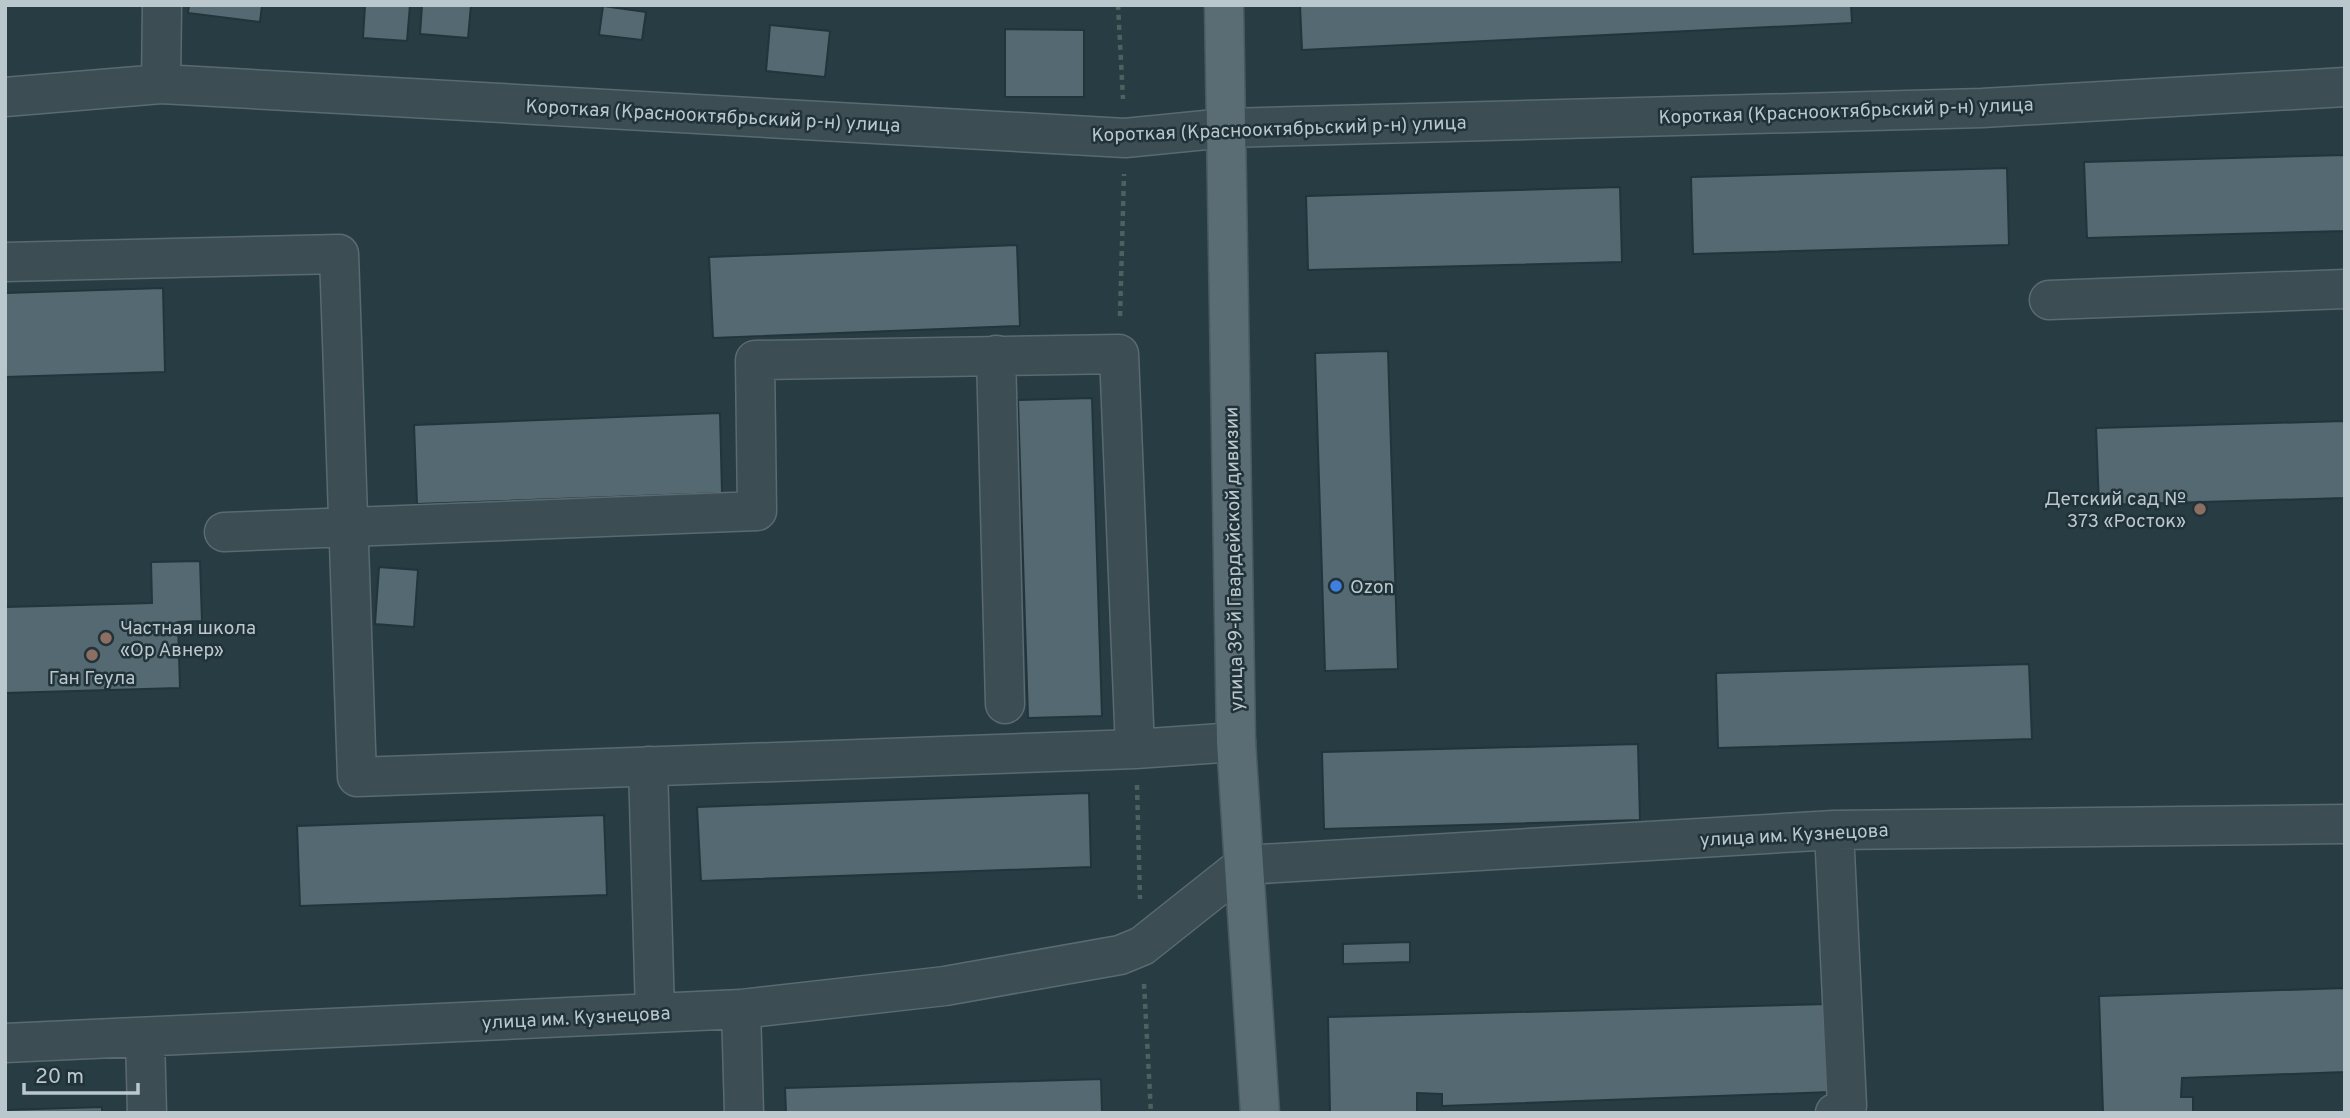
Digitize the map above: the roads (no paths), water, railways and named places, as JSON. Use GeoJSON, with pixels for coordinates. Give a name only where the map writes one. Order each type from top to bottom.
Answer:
{"type":"FeatureCollection","features":[{"type":"Feature","properties":{"kind":"main road","name":"улица 39-й Гвардейской дивизии"},"geometry":{"type":"LineString","coordinates":[[1224,5],[1236,742],[1260,1113]]}},
{"type":"Feature","properties":{"kind":"street"},"geometry":{"type":"LineString","coordinates":[[161,84],[162,5]]}},
{"type":"Feature","properties":{"kind":"street","name":"Короткая (Краснооктябрьский р-н) улица"},"geometry":{"type":"LineString","coordinates":[[5,97],[161,84],[1125,138],[1226,128],[1968,108],[2345,87]]}},
{"type":"Feature","properties":{"kind":"street"},"geometry":{"type":"LineString","coordinates":[[5,262],[339,254],[357,777],[1135,749],[1236,742]]}},
{"type":"Feature","properties":{"kind":"street"},"geometry":{"type":"LineString","coordinates":[[2049,300],[2345,289]]}},
{"type":"Feature","properties":{"kind":"street"},"geometry":{"type":"LineString","coordinates":[[223,532],[757,511],[755,360],[1119,354],[1135,749]]}},
{"type":"Feature","properties":{"kind":"street"},"geometry":{"type":"LineString","coordinates":[[996,355],[1005,704]]}},
{"type":"Feature","properties":{"kind":"street"},"geometry":{"type":"LineString","coordinates":[[648,766],[655,1013]]}},
{"type":"Feature","properties":{"kind":"street","name":"улица им. Кузнецова"},"geometry":{"type":"LineString","coordinates":[[5,1043],[741,1009],[945,986],[1120,956],[1142,946],[1244,865],[1834,830],[2345,824]]}},
{"type":"Feature","properties":{"kind":"street"},"geometry":{"type":"LineString","coordinates":[[1834,830],[1847,1106],[1835,1113]]}},
{"type":"Feature","properties":{"kind":"street"},"geometry":{"type":"LineString","coordinates":[[741,1009],[744,1113]]}},
{"type":"Feature","properties":{"kind":"street"},"geometry":{"type":"LineString","coordinates":[[145,1037],[147,1113]]}},
{"type":"Feature","properties":{"kind":"place","name":"Детский сад № 373 «Росток»"},"geometry":{"type":"Point","coordinates":[2200,509]}},
{"type":"Feature","properties":{"kind":"place","name":"Ozon"},"geometry":{"type":"Point","coordinates":[1336,586]}},
{"type":"Feature","properties":{"kind":"place","name":"Частная школа «Ор Авнер»"},"geometry":{"type":"Point","coordinates":[106,638]}},
{"type":"Feature","properties":{"kind":"place","name":"Ган Геула"},"geometry":{"type":"Point","coordinates":[92,655]}}]}
